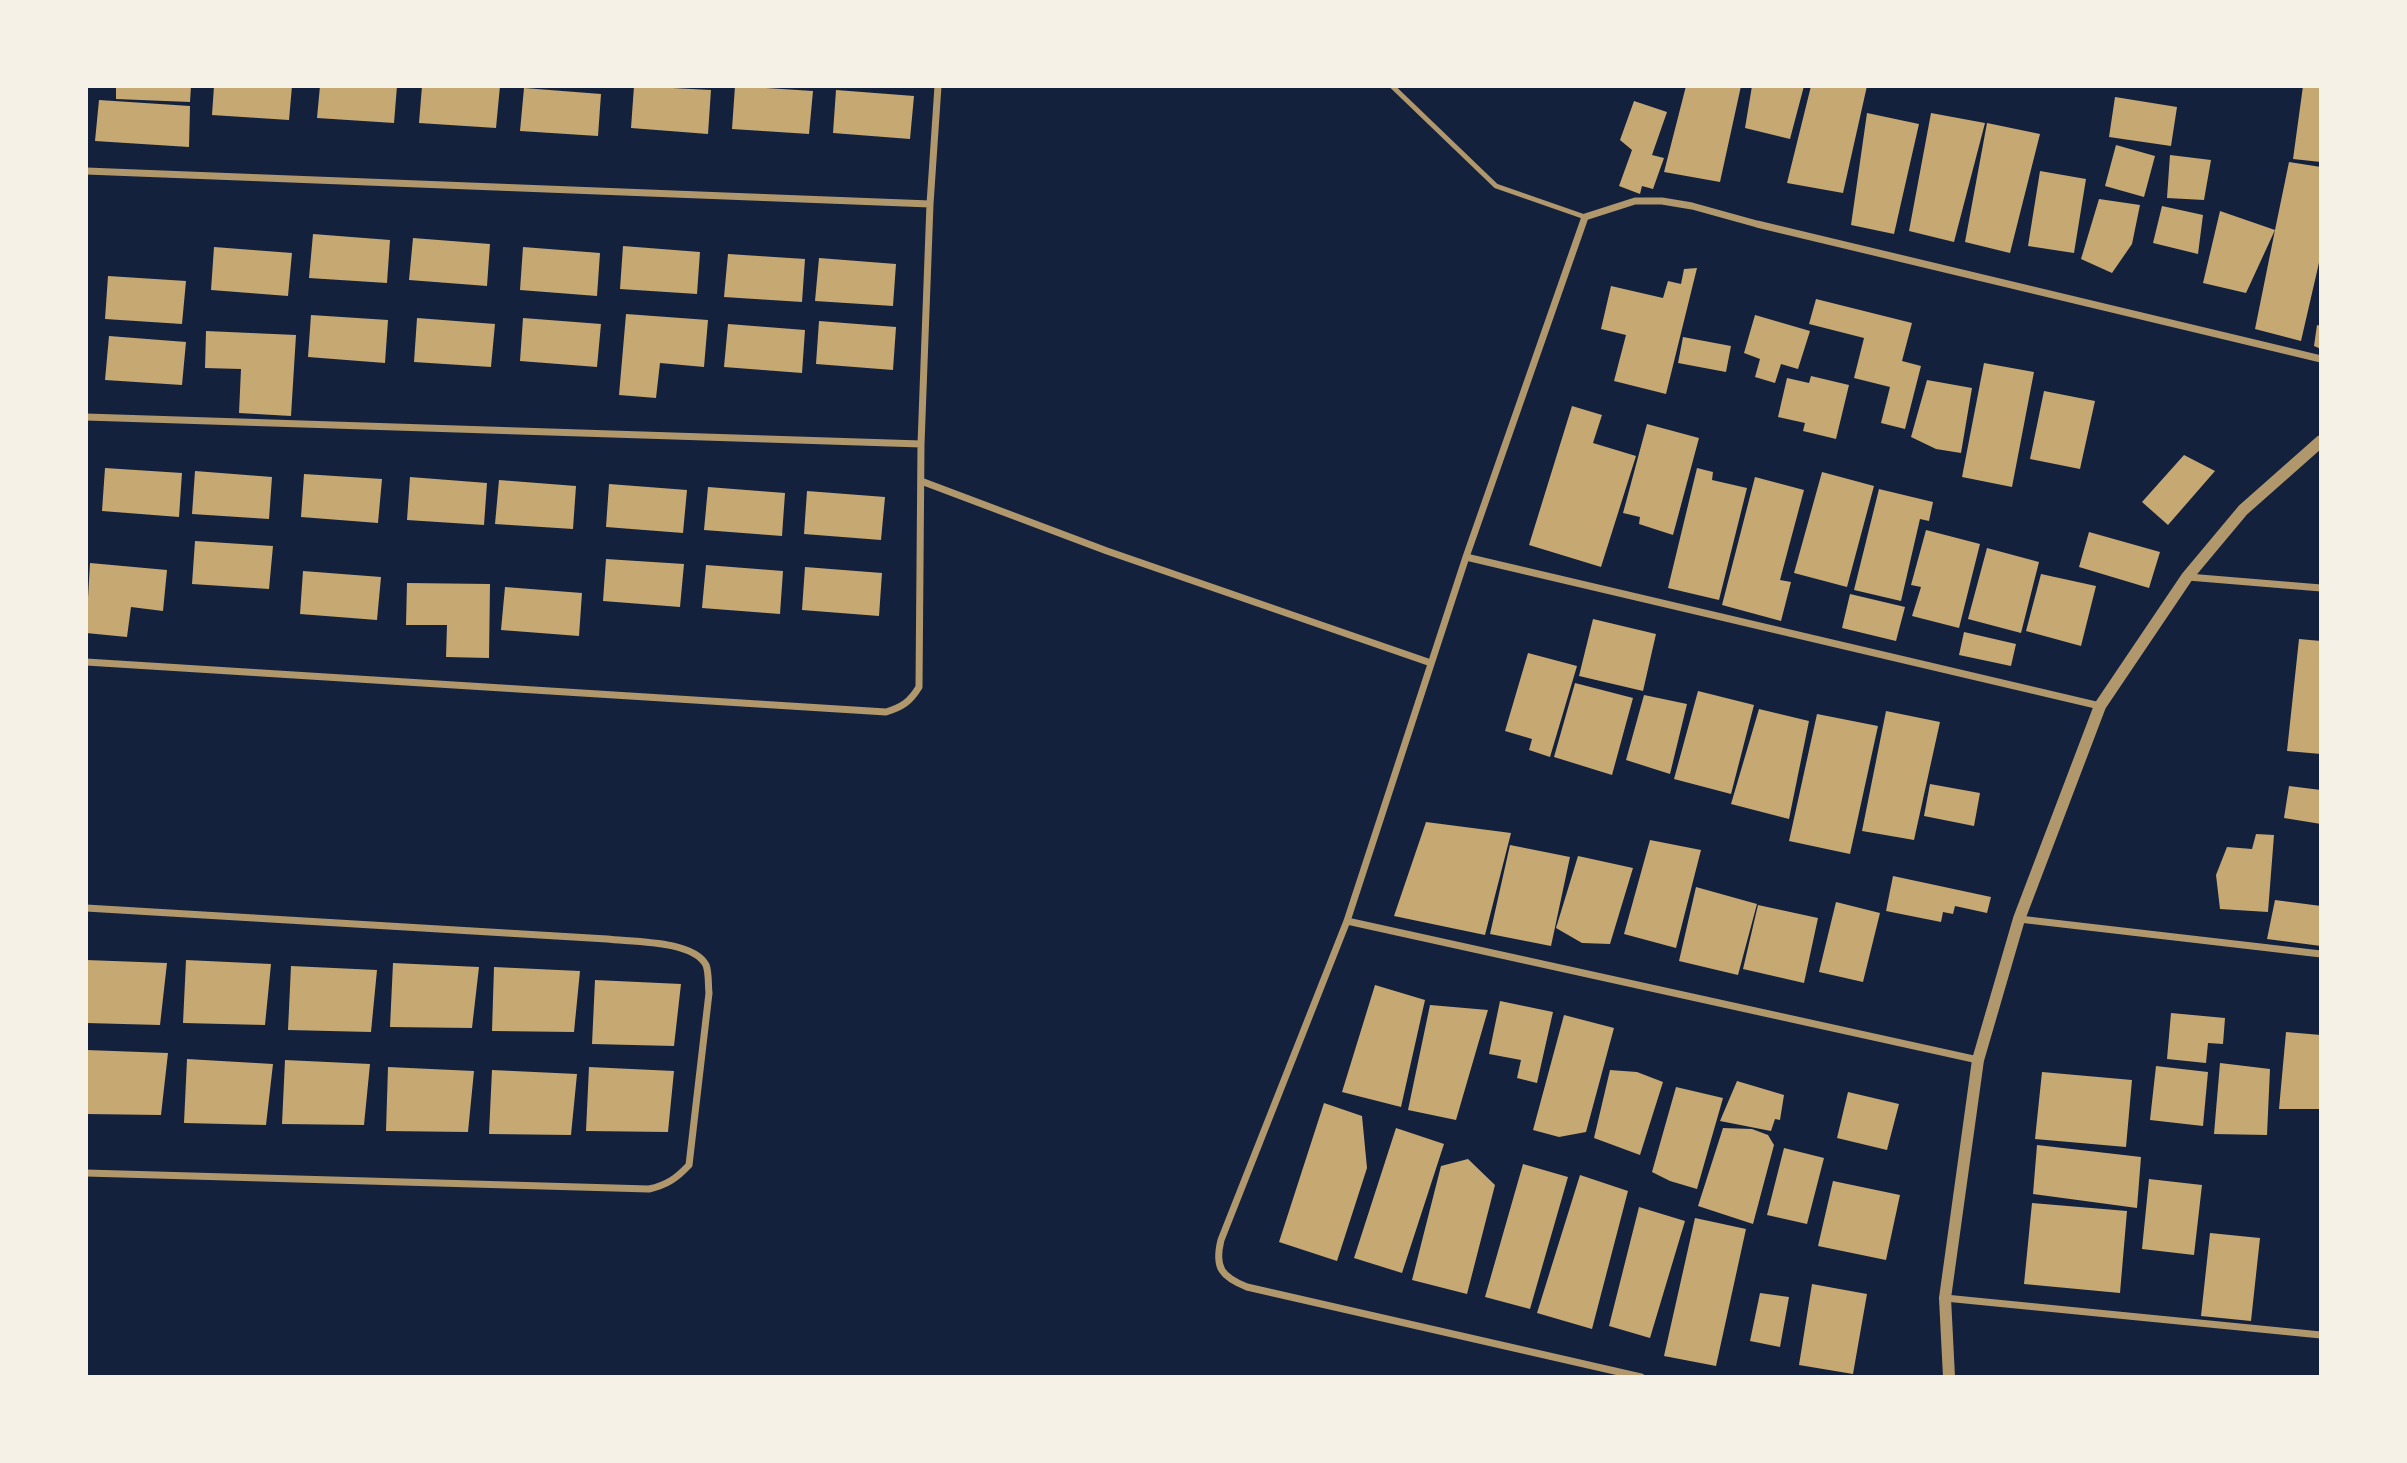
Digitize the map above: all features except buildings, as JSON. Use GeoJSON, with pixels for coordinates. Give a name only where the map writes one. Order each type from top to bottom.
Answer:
{"type":"FeatureCollection","features":[{"type":"Feature","properties":{"kind":"street"},"geometry":{"type":"LineString","coordinates":[[86,662],[886,712],[901,708],[911,700],[919,687],[921,444],[930,204],[938,86]]}},
{"type":"Feature","properties":{"kind":"street"},"geometry":{"type":"LineString","coordinates":[[86,171],[930,204]]}},
{"type":"Feature","properties":{"kind":"street"},"geometry":{"type":"LineString","coordinates":[[1641,1377],[1247,1287],[1232,1280],[1221,1270],[1217,1255],[1347,920],[1430,663],[1585,217],[1635,201],[1692,205],[1757,224],[2321,359]]}},
{"type":"Feature","properties":{"kind":"street"},"geometry":{"type":"LineString","coordinates":[[86,417],[921,444]]}},
{"type":"Feature","properties":{"kind":"street"},"geometry":{"type":"LineString","coordinates":[[1949,1377],[1945,1298],[1978,1060],[2019,919],[2100,706],[2187,577],[2243,510],[2321,441]]}},
{"type":"Feature","properties":{"kind":"street"},"geometry":{"type":"LineString","coordinates":[[921,481],[1107,551],[1430,663]]}},
{"type":"Feature","properties":{"kind":"street"},"geometry":{"type":"LineString","coordinates":[[1466,557],[2100,706]]}},
{"type":"Feature","properties":{"kind":"street"},"geometry":{"type":"LineString","coordinates":[[2187,577],[2321,589]]}},
{"type":"Feature","properties":{"kind":"street"},"geometry":{"type":"LineString","coordinates":[[86,908],[677,946],[693,953],[706,965],[709,993],[689,1165],[677,1178],[662,1186],[649,1189],[86,1173]]}},
{"type":"Feature","properties":{"kind":"street"},"geometry":{"type":"LineString","coordinates":[[2019,919],[2321,954]]}},
{"type":"Feature","properties":{"kind":"street"},"geometry":{"type":"LineString","coordinates":[[1347,920],[1978,1060]]}},
{"type":"Feature","properties":{"kind":"street"},"geometry":{"type":"LineString","coordinates":[[1945,1298],[2321,1335]]}},
{"type":"Feature","properties":{"kind":"lane"},"geometry":{"type":"LineString","coordinates":[[1392,86],[1496,186],[1585,217]]}}]}
